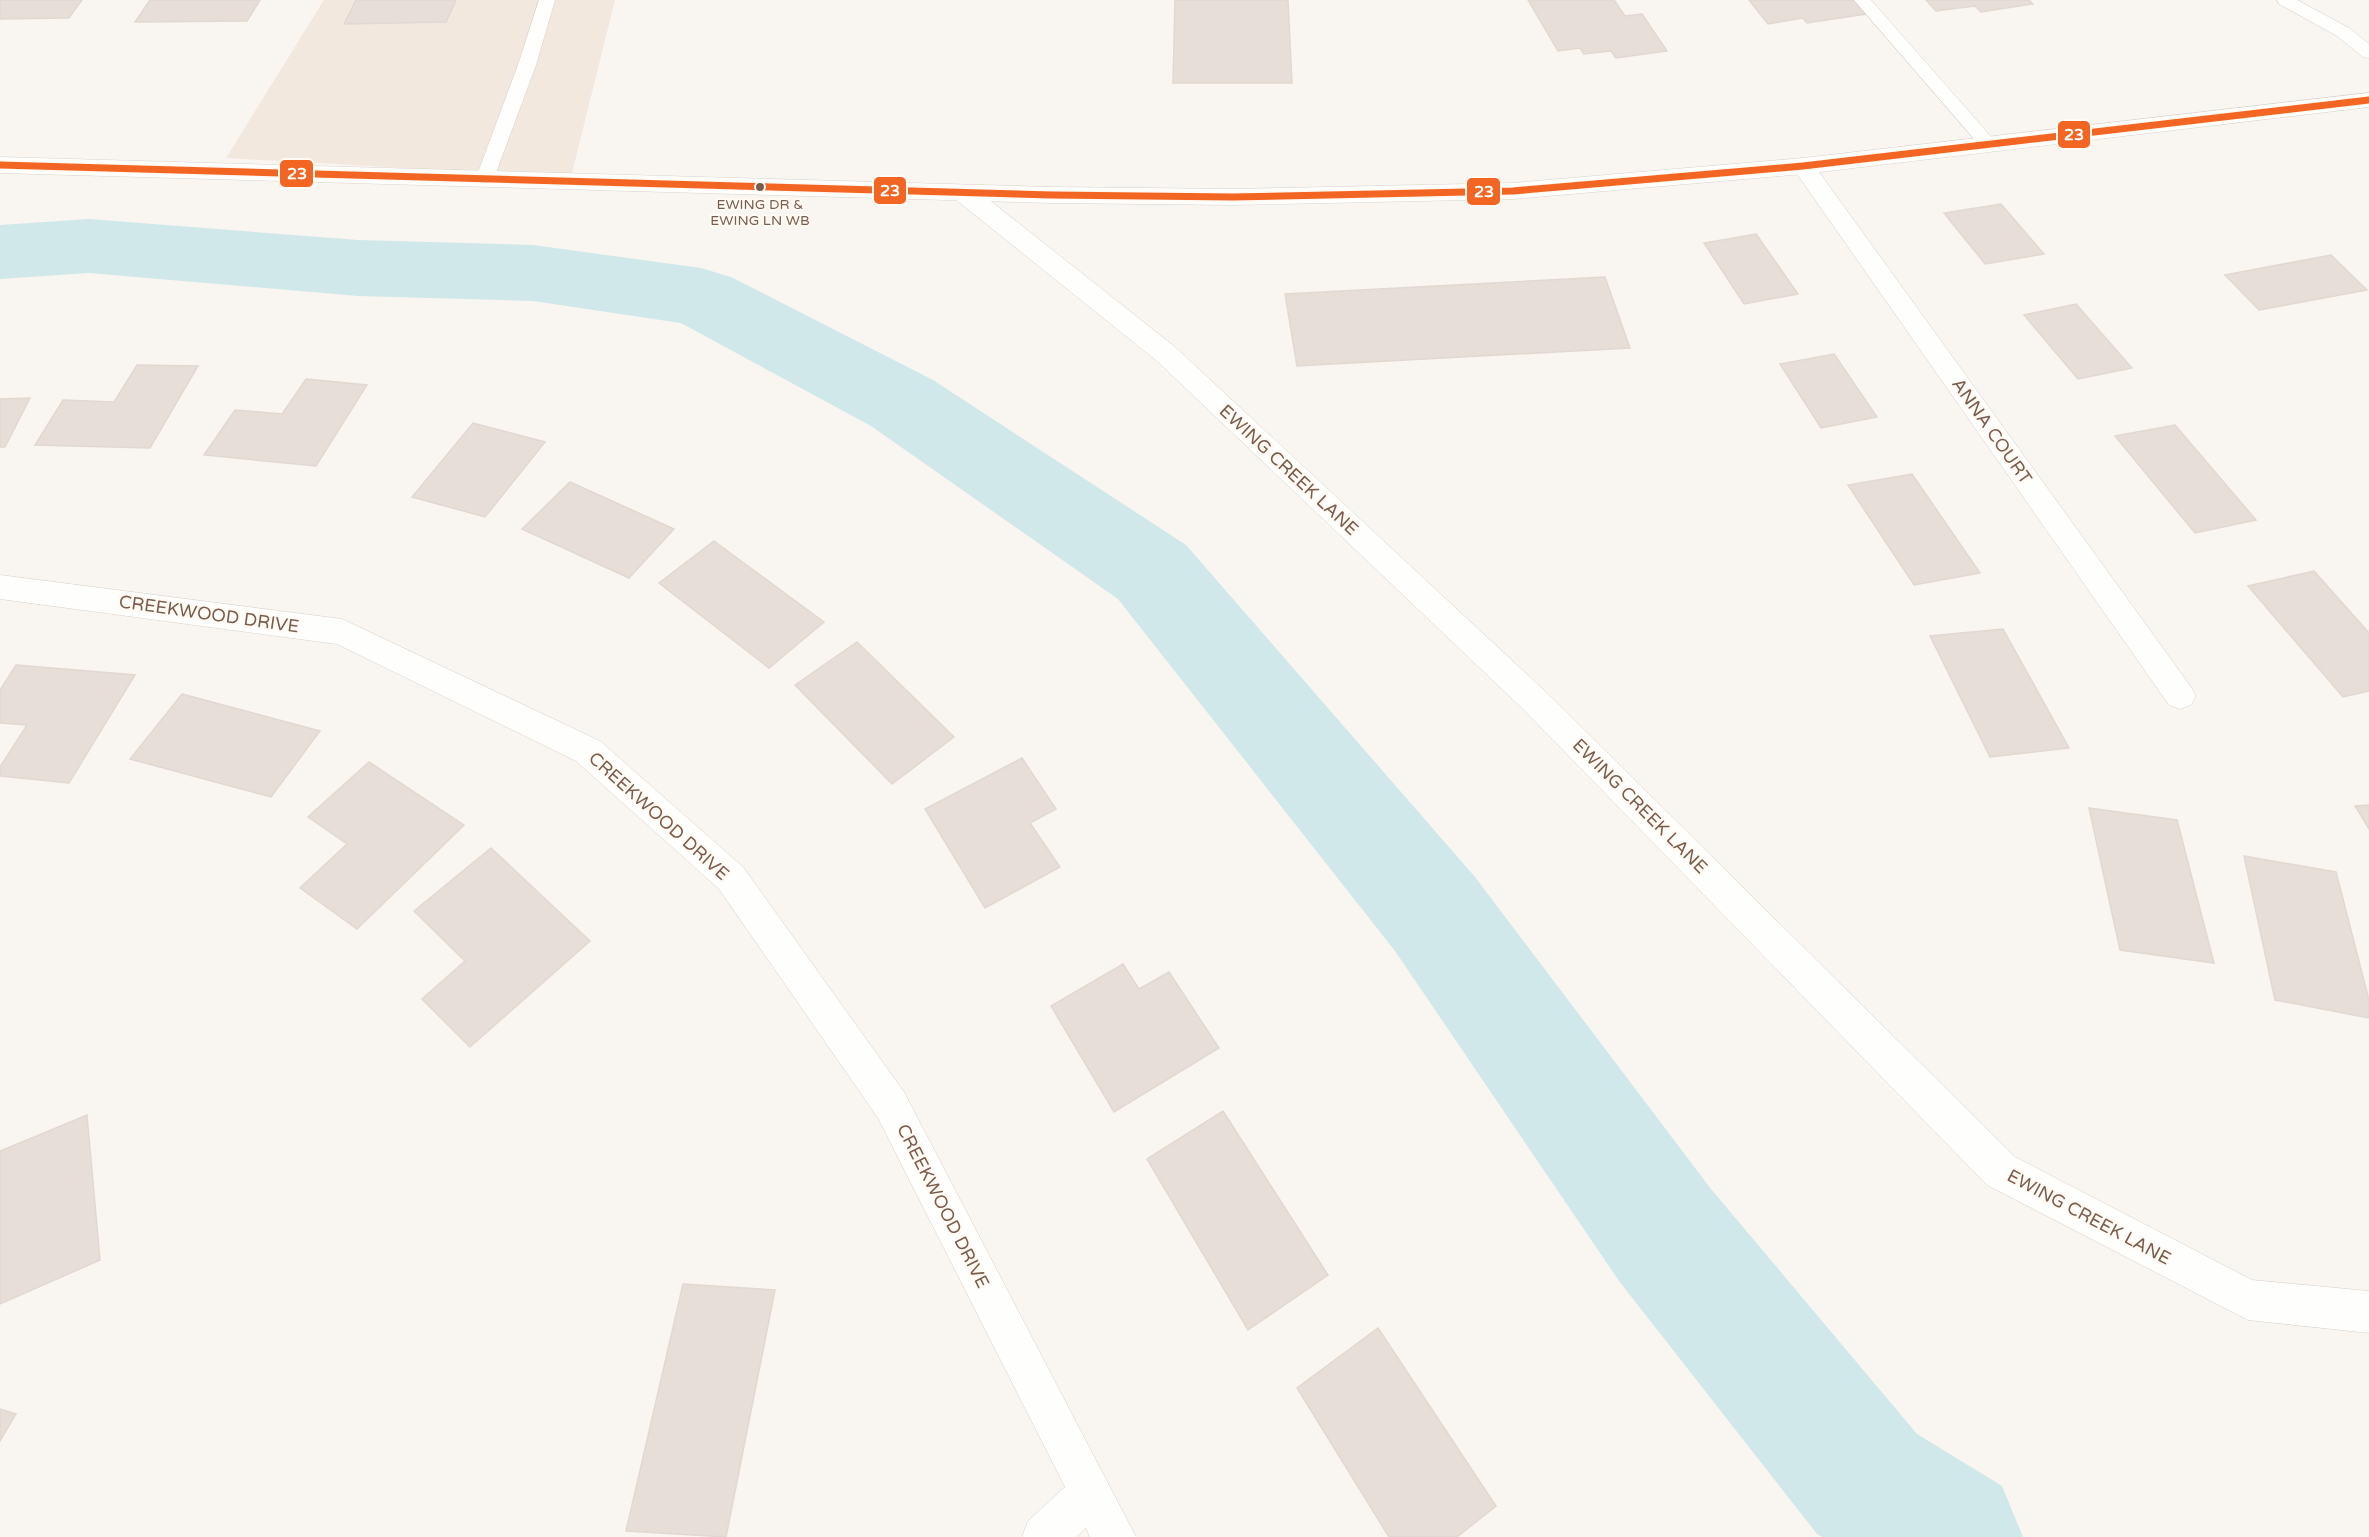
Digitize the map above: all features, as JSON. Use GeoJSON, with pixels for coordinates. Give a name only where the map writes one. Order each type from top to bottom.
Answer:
{"type":"FeatureCollection","features":[{"type":"Feature","properties":{"kind":"street"},"geometry":{"type":"LineString","coordinates":[[0,165],[964,193],[1233,197],[1513,191],[1803,166],[2369,100]]}},
{"type":"Feature","properties":{"kind":"street","name":"ANNA COURT"},"geometry":{"type":"LineString","coordinates":[[1803,166],[2180,696]]}},
{"type":"Feature","properties":{"kind":"street","name":"EWING CREEK LANE"},"geometry":{"type":"LineString","coordinates":[[964,193],[1166,354],[1527,693],[2001,1171],[2248,1300],[2369,1312]]}},
{"type":"Feature","properties":{"kind":"street","name":"CREEKWOOD DRIVE"},"geometry":{"type":"LineString","coordinates":[[0,586],[342,632],[588,751],[731,878],[891,1105],[1114,1537]]}},
{"type":"Feature","properties":{"kind":"street"},"geometry":{"type":"LineString","coordinates":[[1044,1537],[1090,1494]]}},
{"type":"Feature","properties":{"kind":"lane"},"geometry":{"type":"LineString","coordinates":[[485,178],[527,65],[547,0]]}},
{"type":"Feature","properties":{"kind":"lane"},"geometry":{"type":"LineString","coordinates":[[1862,0],[1988,144]]}},
{"type":"Feature","properties":{"kind":"lane"},"geometry":{"type":"LineString","coordinates":[[2285,0],[2343,32],[2369,53]]}},
{"type":"Feature","properties":{"kind":"shaded area"},"geometry":{"type":"Polygon","coordinates":[[[324,0],[615,0],[571,177],[226,158],[324,0]]]}},
{"type":"Feature","properties":{"kind":"building"},"geometry":{"type":"Polygon","coordinates":[[[0,0],[82,0],[69,18],[0,19],[0,0]]]}},
{"type":"Feature","properties":{"kind":"building"},"geometry":{"type":"Polygon","coordinates":[[[150,0],[260,0],[247,21],[135,22],[150,0]]]}},
{"type":"Feature","properties":{"kind":"building"},"geometry":{"type":"Polygon","coordinates":[[[356,0],[456,0],[446,22],[344,24],[356,0]]]}},
{"type":"Feature","properties":{"kind":"building"},"geometry":{"type":"Polygon","coordinates":[[[1175,0],[1288,0],[1292,83],[1173,83],[1175,0]]]}},
{"type":"Feature","properties":{"kind":"building"},"geometry":{"type":"Polygon","coordinates":[[[1528,0],[1614,0],[1625,16],[1642,14],[1667,51],[1616,58],[1611,51],[1584,54],[1580,48],[1558,51],[1528,0]]]}},
{"type":"Feature","properties":{"kind":"building"},"geometry":{"type":"Polygon","coordinates":[[[1749,0],[1855,0],[1867,14],[1807,23],[1803,18],[1768,24],[1749,0]]]}},
{"type":"Feature","properties":{"kind":"building"},"geometry":{"type":"Polygon","coordinates":[[[1926,0],[2029,0],[2033,4],[1981,12],[1975,6],[1936,11],[1926,0]]]}},
{"type":"Feature","properties":{"kind":"building"},"geometry":{"type":"Polygon","coordinates":[[[2001,204],[2044,254],[1985,264],[1944,213],[2001,204]]]}},
{"type":"Feature","properties":{"kind":"building"},"geometry":{"type":"Polygon","coordinates":[[[1756,234],[1798,294],[1744,304],[1704,243],[1756,234]]]}},
{"type":"Feature","properties":{"kind":"building"},"geometry":{"type":"Polygon","coordinates":[[[2331,255],[2367,290],[2259,310],[2225,275],[2331,255]]]}},
{"type":"Feature","properties":{"kind":"building"},"geometry":{"type":"Polygon","coordinates":[[[1605,277],[1630,348],[1297,366],[1285,294],[1605,277]]]}},
{"type":"Feature","properties":{"kind":"building"},"geometry":{"type":"Polygon","coordinates":[[[2076,304],[2132,368],[2078,379],[2024,315],[2076,304]]]}},
{"type":"Feature","properties":{"kind":"building"},"geometry":{"type":"Polygon","coordinates":[[[1834,354],[1877,417],[1821,428],[1780,364],[1834,354]]]}},
{"type":"Feature","properties":{"kind":"building"},"geometry":{"type":"Polygon","coordinates":[[[137,365],[198,366],[150,448],[35,445],[63,400],[114,402],[137,365]]]}},
{"type":"Feature","properties":{"kind":"building"},"geometry":{"type":"Polygon","coordinates":[[[306,379],[367,385],[316,466],[204,455],[235,410],[282,414],[306,379]]]}},
{"type":"Feature","properties":{"kind":"building"},"geometry":{"type":"Polygon","coordinates":[[[30,398],[5,447],[0,447],[0,399],[30,398]]]}},
{"type":"Feature","properties":{"kind":"building"},"geometry":{"type":"Polygon","coordinates":[[[473,423],[545,442],[485,517],[412,497],[473,423]]]}},
{"type":"Feature","properties":{"kind":"building"},"geometry":{"type":"Polygon","coordinates":[[[2175,425],[2256,520],[2195,533],[2115,436],[2175,425]]]}},
{"type":"Feature","properties":{"kind":"building"},"geometry":{"type":"Polygon","coordinates":[[[1912,474],[1980,573],[1914,585],[1848,485],[1912,474]]]}},
{"type":"Feature","properties":{"kind":"building"},"geometry":{"type":"Polygon","coordinates":[[[570,482],[674,529],[629,578],[522,529],[570,482]]]}},
{"type":"Feature","properties":{"kind":"building"},"geometry":{"type":"Polygon","coordinates":[[[714,541],[824,622],[769,668],[659,583],[714,541]]]}},
{"type":"Feature","properties":{"kind":"building"},"geometry":{"type":"Polygon","coordinates":[[[2314,571],[2369,633],[2369,691],[2343,697],[2248,586],[2314,571]]]}},
{"type":"Feature","properties":{"kind":"building"},"geometry":{"type":"Polygon","coordinates":[[[2003,629],[2069,748],[1990,757],[1930,636],[2003,629]]]}},
{"type":"Feature","properties":{"kind":"building"},"geometry":{"type":"Polygon","coordinates":[[[857,642],[954,737],[892,784],[795,685],[857,642]]]}},
{"type":"Feature","properties":{"kind":"building"},"geometry":{"type":"Polygon","coordinates":[[[16,665],[135,675],[69,783],[0,776],[0,767],[27,725],[0,723],[0,690],[16,665]]]}},
{"type":"Feature","properties":{"kind":"building"},"geometry":{"type":"Polygon","coordinates":[[[182,694],[320,731],[271,797],[130,759],[182,694]]]}},
{"type":"Feature","properties":{"kind":"building"},"geometry":{"type":"Polygon","coordinates":[[[1022,758],[1056,809],[1030,823],[1060,867],[985,908],[925,809],[1022,758]]]}},
{"type":"Feature","properties":{"kind":"building"},"geometry":{"type":"Polygon","coordinates":[[[369,762],[464,825],[357,929],[300,888],[347,844],[308,817],[369,762]]]}},
{"type":"Feature","properties":{"kind":"building"},"geometry":{"type":"Polygon","coordinates":[[[2369,805],[2369,829],[2355,806],[2369,805]]]}},
{"type":"Feature","properties":{"kind":"building"},"geometry":{"type":"Polygon","coordinates":[[[2089,808],[2177,820],[2214,963],[2120,950],[2089,808]]]}},
{"type":"Feature","properties":{"kind":"building"},"geometry":{"type":"Polygon","coordinates":[[[491,848],[590,941],[470,1047],[422,999],[465,961],[414,911],[491,848]]]}},
{"type":"Feature","properties":{"kind":"building"},"geometry":{"type":"Polygon","coordinates":[[[2244,856],[2336,872],[2369,1000],[2369,1018],[2275,1000],[2244,856]]]}},
{"type":"Feature","properties":{"kind":"building"},"geometry":{"type":"Polygon","coordinates":[[[1123,964],[1139,989],[1169,972],[1219,1048],[1114,1112],[1051,1006],[1123,964]]]}},
{"type":"Feature","properties":{"kind":"building"},"geometry":{"type":"Polygon","coordinates":[[[1223,1111],[1328,1275],[1248,1330],[1147,1159],[1223,1111]]]}},
{"type":"Feature","properties":{"kind":"building"},"geometry":{"type":"Polygon","coordinates":[[[87,1115],[100,1260],[0,1304],[0,1151],[87,1115]]]}},
{"type":"Feature","properties":{"kind":"building"},"geometry":{"type":"Polygon","coordinates":[[[683,1284],[775,1290],[726,1537],[626,1531],[683,1284]]]}},
{"type":"Feature","properties":{"kind":"building"},"geometry":{"type":"Polygon","coordinates":[[[1378,1328],[1496,1506],[1457,1537],[1389,1537],[1297,1388],[1378,1328]]]}},
{"type":"Feature","properties":{"kind":"building"},"geometry":{"type":"Polygon","coordinates":[[[0,1409],[16,1414],[0,1441],[0,1409]]]}},
{"type":"Feature","properties":{"kind":"waterway"},"geometry":{"type":"LineString","coordinates":[[0,252],[89,246],[358,268],[533,273],[701,297],[902,403],[1152,572],[1435,914],[1665,1235],[1867,1484],[1951,1537]]}},
{"type":"Feature","properties":{"kind":"transit line","name":"23"},"geometry":{"type":"LineString","coordinates":[[0,165],[1052,195],[1233,197],[1513,191],[1803,166],[2369,100]]}},
{"type":"Feature","properties":{"kind":"place","name":"EWING DR & EWING LN WB"},"geometry":{"type":"Point","coordinates":[760,187]}}]}
